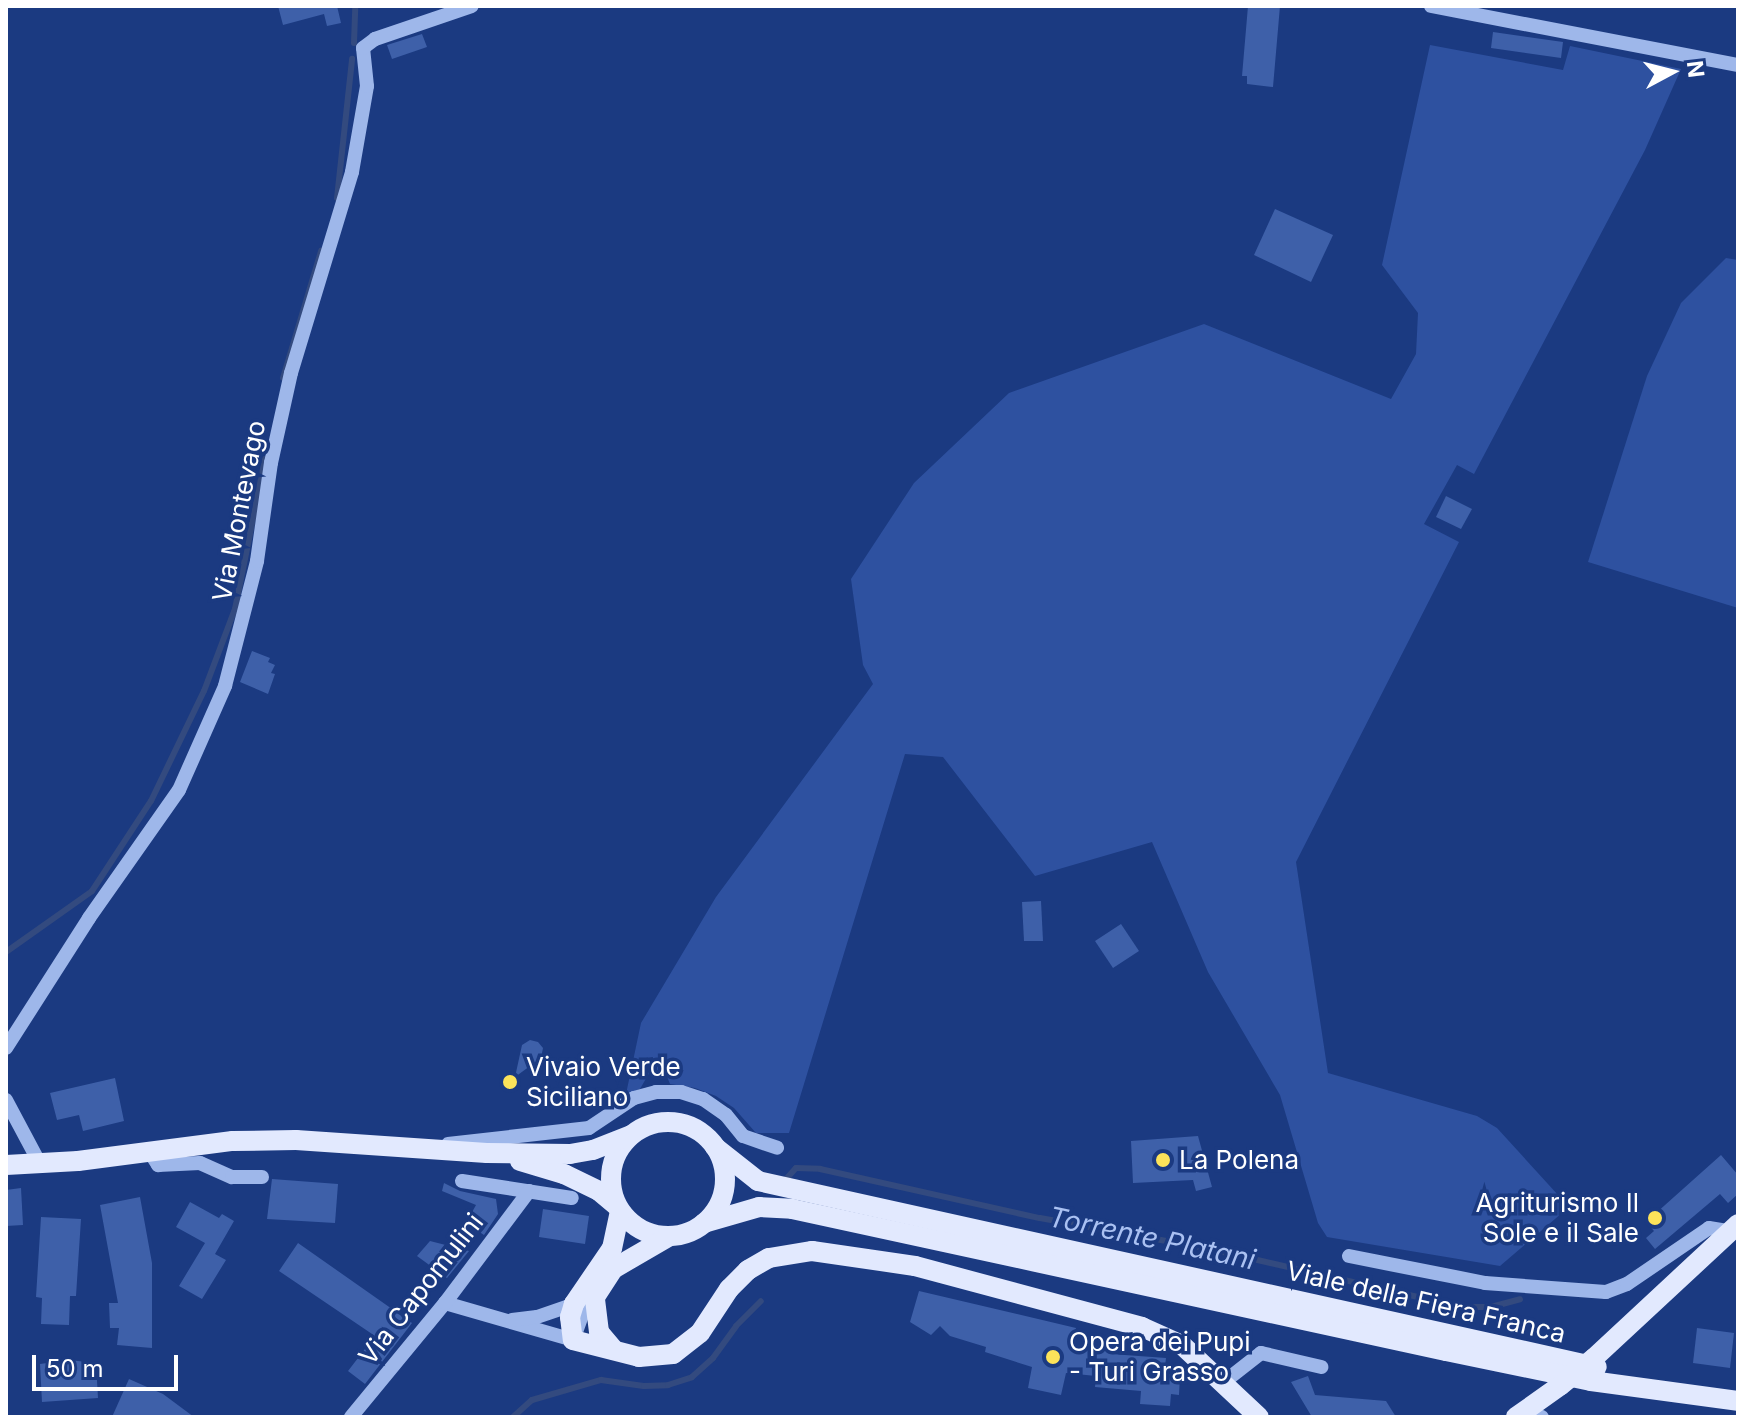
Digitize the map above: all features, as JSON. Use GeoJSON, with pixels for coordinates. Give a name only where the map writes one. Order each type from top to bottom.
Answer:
{"type":"FeatureCollection","features":[{"type":"Feature","properties":{"kind":"main road"},"geometry":{"type":"LineString","coordinates":[[6,1165],[40,1164],[233,1141],[570,1154],[593,1150],[654,1123],[679,1123],[702,1133],[715,1147],[723,1165],[725,1184],[717,1208],[704,1223],[688,1233],[670,1236],[613,1269],[595,1297],[599,1332],[614,1350]]}},
{"type":"Feature","properties":{"kind":"main road"},"geometry":{"type":"LineString","coordinates":[[631,1135],[619,1150],[612,1168],[611,1187],[619,1208],[612,1248],[574,1304],[570,1317],[573,1340],[639,1357],[673,1354],[700,1333],[729,1289],[748,1270],[769,1258],[812,1251],[915,1266],[1142,1327],[1182,1345],[1259,1417]]}},
{"type":"Feature","properties":{"kind":"main road","name":"Viale della Fiera Franca"},"geometry":{"type":"LineString","coordinates":[[715,1147],[758,1181],[1595,1366],[1665,1391]]}},
{"type":"Feature","properties":{"kind":"main road"},"geometry":{"type":"LineString","coordinates":[[487,1153],[564,1174],[599,1191],[639,1229],[670,1236]]}},
{"type":"Feature","properties":{"kind":"main road","name":"Viale della Fiera Franca"},"geometry":{"type":"LineString","coordinates":[[704,1223],[759,1207],[792,1209],[1591,1381],[1738,1401]]}},
{"type":"Feature","properties":{"kind":"main road"},"geometry":{"type":"LineString","coordinates":[[1528,1415],[1734,1227]]}},
{"type":"Feature","properties":{"kind":"street","name":"Via Montevago"},"geometry":{"type":"LineString","coordinates":[[6,1048],[89,918],[179,790],[225,686],[257,561],[271,463],[291,373],[352,172],[367,86],[363,48],[375,39],[472,6]]}},
{"type":"Feature","properties":{"kind":"street"},"geometry":{"type":"LineString","coordinates":[[1431,6],[1738,65]]}},
{"type":"Feature","properties":{"kind":"street"},"geometry":{"type":"LineString","coordinates":[[428,1147],[589,1128],[634,1098],[656,1092],[681,1092],[703,1099],[726,1115],[743,1136],[777,1148]]}},
{"type":"Feature","properties":{"kind":"street"},"geometry":{"type":"LineString","coordinates":[[6,1100],[40,1164]]}},
{"type":"Feature","properties":{"kind":"street"},"geometry":{"type":"LineString","coordinates":[[149,1151],[158,1165],[200,1163],[232,1177],[262,1177]]}},
{"type":"Feature","properties":{"kind":"street"},"geometry":{"type":"LineString","coordinates":[[462,1181],[572,1198]]}},
{"type":"Feature","properties":{"kind":"street","name":"Via Capomulini"},"geometry":{"type":"LineString","coordinates":[[351,1417],[445,1303],[529,1191]]}},
{"type":"Feature","properties":{"kind":"street"},"geometry":{"type":"LineString","coordinates":[[1349,1256],[1485,1283],[1606,1292],[1627,1284],[1709,1228],[1734,1227]]}},
{"type":"Feature","properties":{"kind":"street"},"geometry":{"type":"LineString","coordinates":[[445,1303],[573,1340],[582,1315],[595,1297]]}},
{"type":"Feature","properties":{"kind":"street"},"geometry":{"type":"LineString","coordinates":[[503,1321],[537,1317],[574,1304]]}},
{"type":"Feature","properties":{"kind":"street"},"geometry":{"type":"LineString","coordinates":[[1224,1382],[1261,1353],[1321,1367]]}},
{"type":"Feature","properties":{"kind":"shaded area"},"geometry":{"type":"Polygon","coordinates":[[[1430,45],[1563,70],[1570,46],[1681,69],[1645,150],[1474,474],[1457,465],[1424,524],[1459,542],[1296,862],[1328,1073],[1477,1116],[1497,1128],[1569,1207],[1500,1266],[1327,1237],[1318,1223],[1280,1095],[1208,972],[1152,842],[1035,876],[943,757],[905,754],[789,1133],[756,1133],[734,1108],[716,1096],[695,1088],[670,1084],[666,1074],[652,1068],[640,1089],[626,1094],[641,1023],[716,897],[873,684],[863,665],[851,579],[914,483],[1009,393],[1204,324],[1391,399],[1416,354],[1418,313],[1382,265],[1430,45]]]}},
{"type":"Feature","properties":{"kind":"shaded area"},"geometry":{"type":"Polygon","coordinates":[[[1726,258],[1738,260],[1738,608],[1588,562],[1647,376],[1681,303],[1726,258]]]}},
{"type":"Feature","properties":{"kind":"building"},"geometry":{"type":"Polygon","coordinates":[[[278,6],[337,6],[341,23],[327,26],[324,14],[283,25],[278,6]]]}},
{"type":"Feature","properties":{"kind":"building"},"geometry":{"type":"Polygon","coordinates":[[[1248,6],[1280,6],[1273,87],[1247,84],[1247,76],[1242,76],[1248,6]]]}},
{"type":"Feature","properties":{"kind":"building"},"geometry":{"type":"Polygon","coordinates":[[[1493,32],[1563,42],[1561,58],[1491,48],[1493,32]]]}},
{"type":"Feature","properties":{"kind":"building"},"geometry":{"type":"Polygon","coordinates":[[[422,34],[427,47],[392,59],[387,45],[422,34]]]}},
{"type":"Feature","properties":{"kind":"building"},"geometry":{"type":"Polygon","coordinates":[[[1275,209],[1333,235],[1311,282],[1254,255],[1275,209]]]}},
{"type":"Feature","properties":{"kind":"building"},"geometry":{"type":"Polygon","coordinates":[[[1446,496],[1472,509],[1461,529],[1436,517],[1446,496]]]}},
{"type":"Feature","properties":{"kind":"building"},"geometry":{"type":"Polygon","coordinates":[[[252,651],[270,658],[268,662],[275,665],[268,694],[240,682],[252,651]]]}},
{"type":"Feature","properties":{"kind":"building"},"geometry":{"type":"Polygon","coordinates":[[[1041,901],[1043,941],[1024,941],[1022,902],[1041,901]]]}},
{"type":"Feature","properties":{"kind":"building"},"geometry":{"type":"Polygon","coordinates":[[[1121,924],[1139,951],[1113,968],[1095,941],[1121,924]]]}},
{"type":"Feature","properties":{"kind":"building"},"geometry":{"type":"Polygon","coordinates":[[[530,1040],[538,1042],[543,1048],[541,1058],[515,1077],[522,1045],[530,1040]]]}},
{"type":"Feature","properties":{"kind":"building"},"geometry":{"type":"Polygon","coordinates":[[[115,1078],[124,1121],[83,1131],[79,1115],[57,1120],[50,1093],[115,1078]]]}},
{"type":"Feature","properties":{"kind":"building"},"geometry":{"type":"Polygon","coordinates":[[[1198,1136],[1212,1187],[1196,1191],[1193,1180],[1133,1183],[1131,1141],[1198,1136]]]}},
{"type":"Feature","properties":{"kind":"building"},"geometry":{"type":"Polygon","coordinates":[[[1721,1155],[1738,1175],[1738,1194],[1728,1203],[1720,1194],[1655,1249],[1646,1238],[1654,1231],[1646,1222],[1721,1155]]]}},
{"type":"Feature","properties":{"kind":"building"},"geometry":{"type":"Polygon","coordinates":[[[272,1179],[338,1184],[335,1223],[267,1219],[272,1179]]]}},
{"type":"Feature","properties":{"kind":"building"},"geometry":{"type":"Polygon","coordinates":[[[444,1183],[460,1191],[496,1199],[498,1214],[484,1235],[466,1223],[476,1205],[442,1191],[444,1183]]]}},
{"type":"Feature","properties":{"kind":"building"},"geometry":{"type":"Polygon","coordinates":[[[21,1188],[23,1225],[6,1226],[6,1190],[21,1188]]]}},
{"type":"Feature","properties":{"kind":"building"},"geometry":{"type":"Polygon","coordinates":[[[140,1197],[152,1263],[152,1348],[117,1345],[119,1328],[110,1328],[109,1303],[118,1303],[100,1205],[140,1197]]]}},
{"type":"Feature","properties":{"kind":"building"},"geometry":{"type":"Polygon","coordinates":[[[190,1202],[219,1218],[222,1214],[234,1221],[215,1254],[226,1260],[202,1299],[179,1286],[205,1243],[176,1227],[190,1202]]]}},
{"type":"Feature","properties":{"kind":"building"},"geometry":{"type":"Polygon","coordinates":[[[543,1209],[589,1216],[585,1244],[539,1237],[543,1209]]]}},
{"type":"Feature","properties":{"kind":"building"},"geometry":{"type":"Polygon","coordinates":[[[41,1217],[81,1219],[76,1296],[70,1296],[69,1325],[41,1324],[42,1298],[36,1297],[41,1217]]]}},
{"type":"Feature","properties":{"kind":"building"},"geometry":{"type":"Polygon","coordinates":[[[430,1241],[469,1251],[447,1278],[417,1256],[430,1241]]]}},
{"type":"Feature","properties":{"kind":"building"},"geometry":{"type":"Polygon","coordinates":[[[298,1243],[412,1323],[365,1384],[348,1371],[375,1336],[279,1271],[298,1243]]]}},
{"type":"Feature","properties":{"kind":"building"},"geometry":{"type":"Polygon","coordinates":[[[919,1291],[1076,1328],[1072,1345],[1112,1348],[1111,1354],[1166,1358],[1164,1374],[1180,1375],[1179,1395],[1171,1394],[1170,1406],[1140,1404],[1141,1391],[1095,1387],[1096,1376],[1066,1373],[1061,1395],[1028,1388],[1032,1367],[985,1352],[986,1347],[950,1336],[940,1326],[931,1335],[910,1322],[919,1291]]]}},
{"type":"Feature","properties":{"kind":"building"},"geometry":{"type":"Polygon","coordinates":[[[1697,1328],[1734,1333],[1730,1368],[1693,1363],[1697,1328]]]}},
{"type":"Feature","properties":{"kind":"building"},"geometry":{"type":"Polygon","coordinates":[[[69,1360],[96,1363],[98,1398],[42,1402],[40,1364],[69,1360]]]}},
{"type":"Feature","properties":{"kind":"building"},"geometry":{"type":"Polygon","coordinates":[[[1308,1376],[1315,1395],[1386,1401],[1396,1417],[1312,1417],[1291,1382],[1308,1376]]]}},
{"type":"Feature","properties":{"kind":"building"},"geometry":{"type":"Polygon","coordinates":[[[129,1379],[163,1394],[194,1417],[112,1417],[129,1379]]]}},
{"type":"Feature","properties":{"kind":"waterway"},"geometry":{"type":"LineString","coordinates":[[354,43],[355,6]]}},
{"type":"Feature","properties":{"kind":"waterway"},"geometry":{"type":"LineString","coordinates":[[337,198],[352,59]]}},
{"type":"Feature","properties":{"kind":"waterway"},"geometry":{"type":"LineString","coordinates":[[283,378],[321,251]]}},
{"type":"Feature","properties":{"kind":"waterway"},"geometry":{"type":"LineString","coordinates":[[6,952],[92,891],[151,801],[204,691],[235,609],[265,459]]}},
{"type":"Feature","properties":{"kind":"waterway","name":"Torrente Platani"},"geometry":{"type":"LineString","coordinates":[[787,1178],[796,1168],[820,1169],[1040,1218],[1210,1249],[1462,1307],[1491,1307],[1520,1299]]}},
{"type":"Feature","properties":{"kind":"waterway","name":"Torrente Platani"},"geometry":{"type":"LineString","coordinates":[[513,1417],[532,1400],[601,1380],[644,1386],[668,1385],[692,1377],[713,1358],[736,1326],[761,1301]]}},
{"type":"Feature","properties":{"kind":"place","name":"Vivaio Verde Siciliano"},"geometry":{"type":"Point","coordinates":[510,1082]}},
{"type":"Feature","properties":{"kind":"place","name":"La Polena"},"geometry":{"type":"Point","coordinates":[1163,1160]}},
{"type":"Feature","properties":{"kind":"place","name":"Agriturismo Il Sole e il Sale"},"geometry":{"type":"Point","coordinates":[1655,1218]}},
{"type":"Feature","properties":{"kind":"place","name":"Opera dei Pupi - Turi Grasso"},"geometry":{"type":"Point","coordinates":[1053,1357]}}]}
